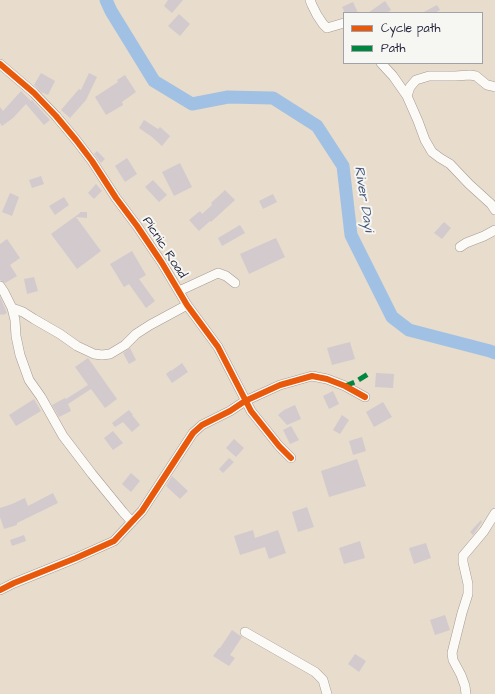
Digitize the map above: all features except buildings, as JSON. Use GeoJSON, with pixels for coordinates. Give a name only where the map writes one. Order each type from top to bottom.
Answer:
{"type":"FeatureCollection","features":[{"type":"Feature","properties":{"kind":"street"},"geometry":{"type":"LineString","coordinates":[[310,0],[317,16],[328,28],[343,23]]}},
{"type":"Feature","properties":{"kind":"street","name":"Picnic Road"},"geometry":{"type":"LineString","coordinates":[[0,64],[34,93],[56,116],[92,161],[162,263],[187,305],[218,347],[252,412],[279,446],[291,458]]}},
{"type":"Feature","properties":{"kind":"street"},"geometry":{"type":"LineString","coordinates":[[382,64],[393,76],[407,96],[425,140],[432,152],[450,164],[491,204],[495,210]]}},
{"type":"Feature","properties":{"kind":"street"},"geometry":{"type":"LineString","coordinates":[[407,96],[410,87],[416,80],[429,76],[470,75],[476,76],[487,85],[495,87]]}},
{"type":"Feature","properties":{"kind":"street"},"geometry":{"type":"LineString","coordinates":[[460,247],[495,230]]}},
{"type":"Feature","properties":{"kind":"street"},"geometry":{"type":"LineString","coordinates":[[179,291],[218,273],[226,276],[235,283]]}},
{"type":"Feature","properties":{"kind":"street"},"geometry":{"type":"LineString","coordinates":[[0,286],[12,308],[20,355],[29,380],[41,396],[63,436],[132,522]]}},
{"type":"Feature","properties":{"kind":"street"},"geometry":{"type":"LineString","coordinates":[[12,308],[23,312],[77,346],[94,354],[102,355],[110,354],[125,345],[136,334],[150,325],[187,305]]}},
{"type":"Feature","properties":{"kind":"street"},"geometry":{"type":"LineString","coordinates":[[0,590],[76,558],[114,540],[142,511],[193,434],[202,426],[246,401],[280,385],[312,376],[327,379],[345,386],[365,397]]}},
{"type":"Feature","properties":{"kind":"street"},"geometry":{"type":"LineString","coordinates":[[466,694],[461,674],[453,660],[452,653],[468,594],[468,584],[463,556],[484,531],[495,513]]}},
{"type":"Feature","properties":{"kind":"street"},"geometry":{"type":"LineString","coordinates":[[245,632],[315,672],[323,680],[327,694]]}},
{"type":"Feature","properties":{"kind":"waterway","name":"River Dayi"},"geometry":{"type":"LineString","coordinates":[[106,0],[111,11],[154,81],[192,104],[228,97],[273,98],[317,126],[343,166],[351,235],[392,317],[409,330],[495,353]]}},
{"type":"Feature","properties":{"kind":"marked path"},"geometry":{"type":"LineString","coordinates":[[345,386],[368,374]]}},
{"type":"Feature","properties":{"kind":"cycle path"},"geometry":{"type":"LineString","coordinates":[[0,64],[34,93],[56,116],[92,161],[162,263],[187,305],[218,347],[251,411],[279,446],[291,458]]}},
{"type":"Feature","properties":{"kind":"cycle path"},"geometry":{"type":"LineString","coordinates":[[0,590],[114,541],[142,511],[193,433],[202,425],[230,411],[245,401],[280,385],[312,376],[327,379],[345,386],[365,397]]}}]}
